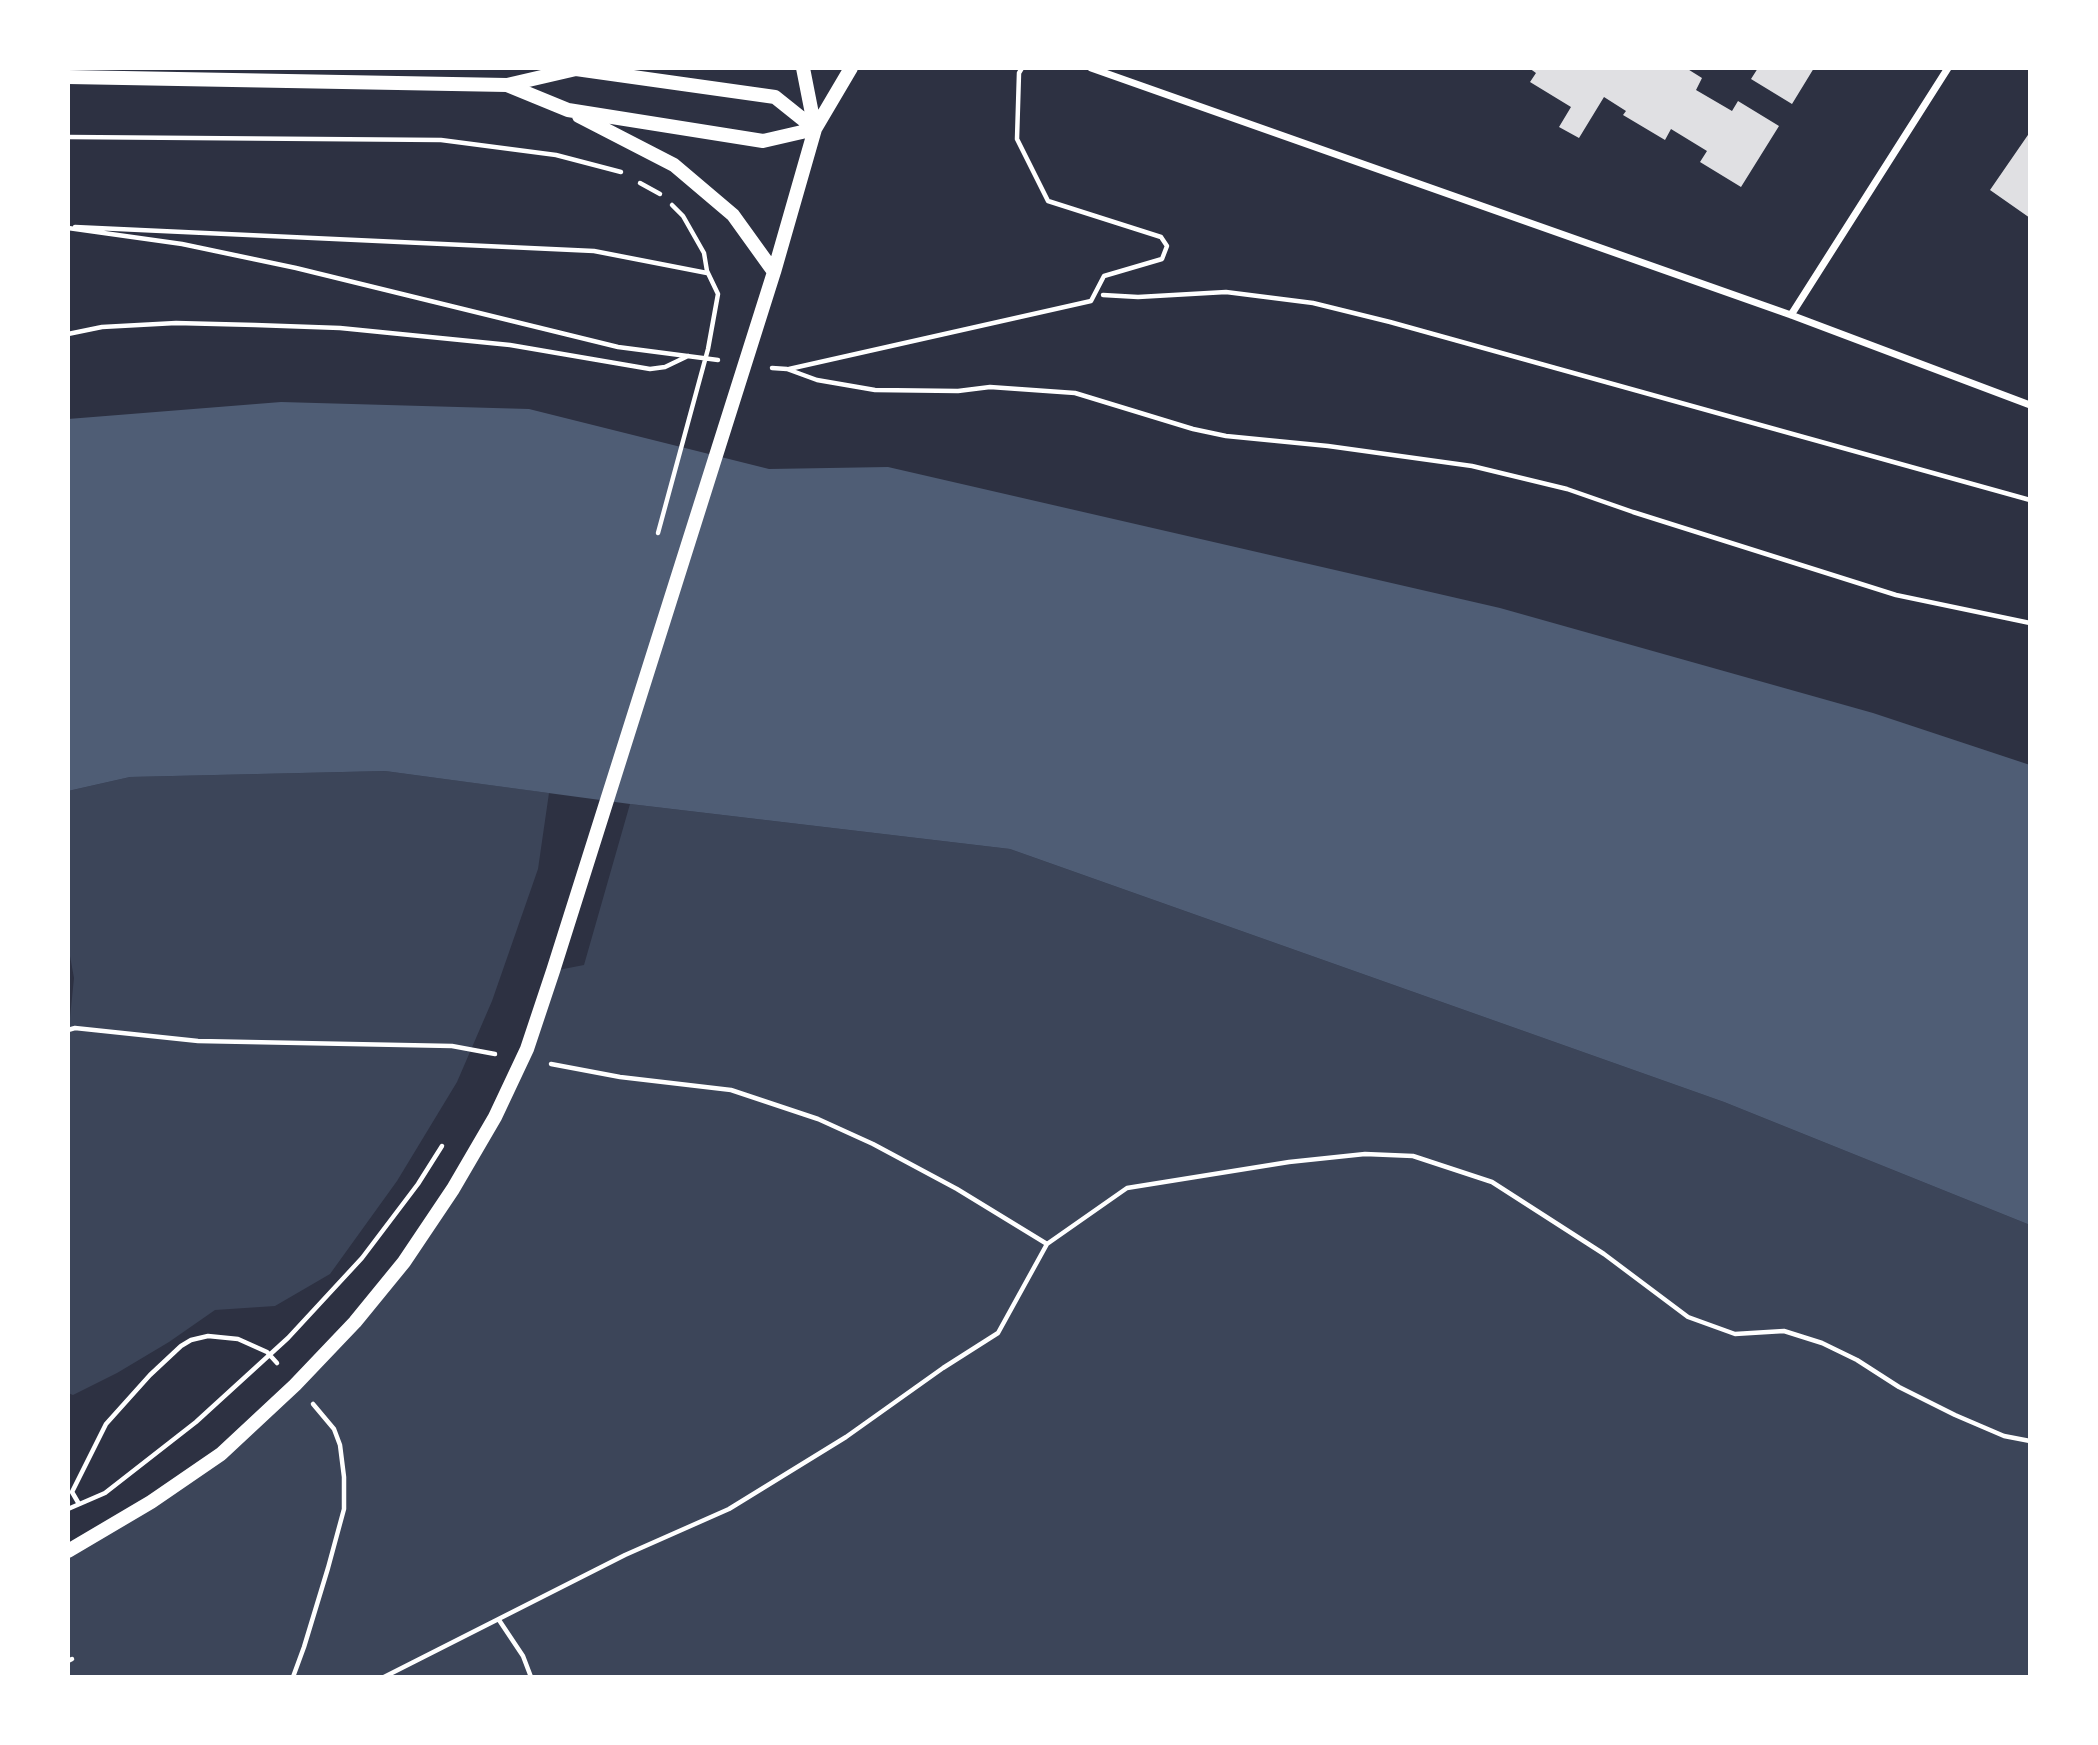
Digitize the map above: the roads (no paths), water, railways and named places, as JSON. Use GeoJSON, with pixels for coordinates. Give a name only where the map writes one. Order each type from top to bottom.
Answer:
{"type":"FeatureCollection","features":[{"type":"Feature","properties":{"kind":"main road"},"geometry":{"type":"LineString","coordinates":[[803,68],[815,129]]}},
{"type":"Feature","properties":{"kind":"main road"},"geometry":{"type":"LineString","coordinates":[[68,1551],[151,1502],[221,1454],[295,1385],[355,1322],[404,1262],[453,1189],[495,1117],[527,1049],[774,272],[815,129],[851,68]]}},
{"type":"Feature","properties":{"kind":"main road"},"geometry":{"type":"LineString","coordinates":[[68,76],[507,85],[576,69],[775,97],[815,129]]}},
{"type":"Feature","properties":{"kind":"main road"},"geometry":{"type":"LineString","coordinates":[[507,85],[568,110],[674,166],[733,215],[774,272]]}},
{"type":"Feature","properties":{"kind":"main road"},"geometry":{"type":"LineString","coordinates":[[568,110],[763,141],[815,129]]}},
{"type":"Feature","properties":{"kind":"street"},"geometry":{"type":"LineString","coordinates":[[1091,68],[1791,315],[2030,405]]}},
{"type":"Feature","properties":{"kind":"street"},"geometry":{"type":"LineString","coordinates":[[1791,315],[1948,68]]}}]}
